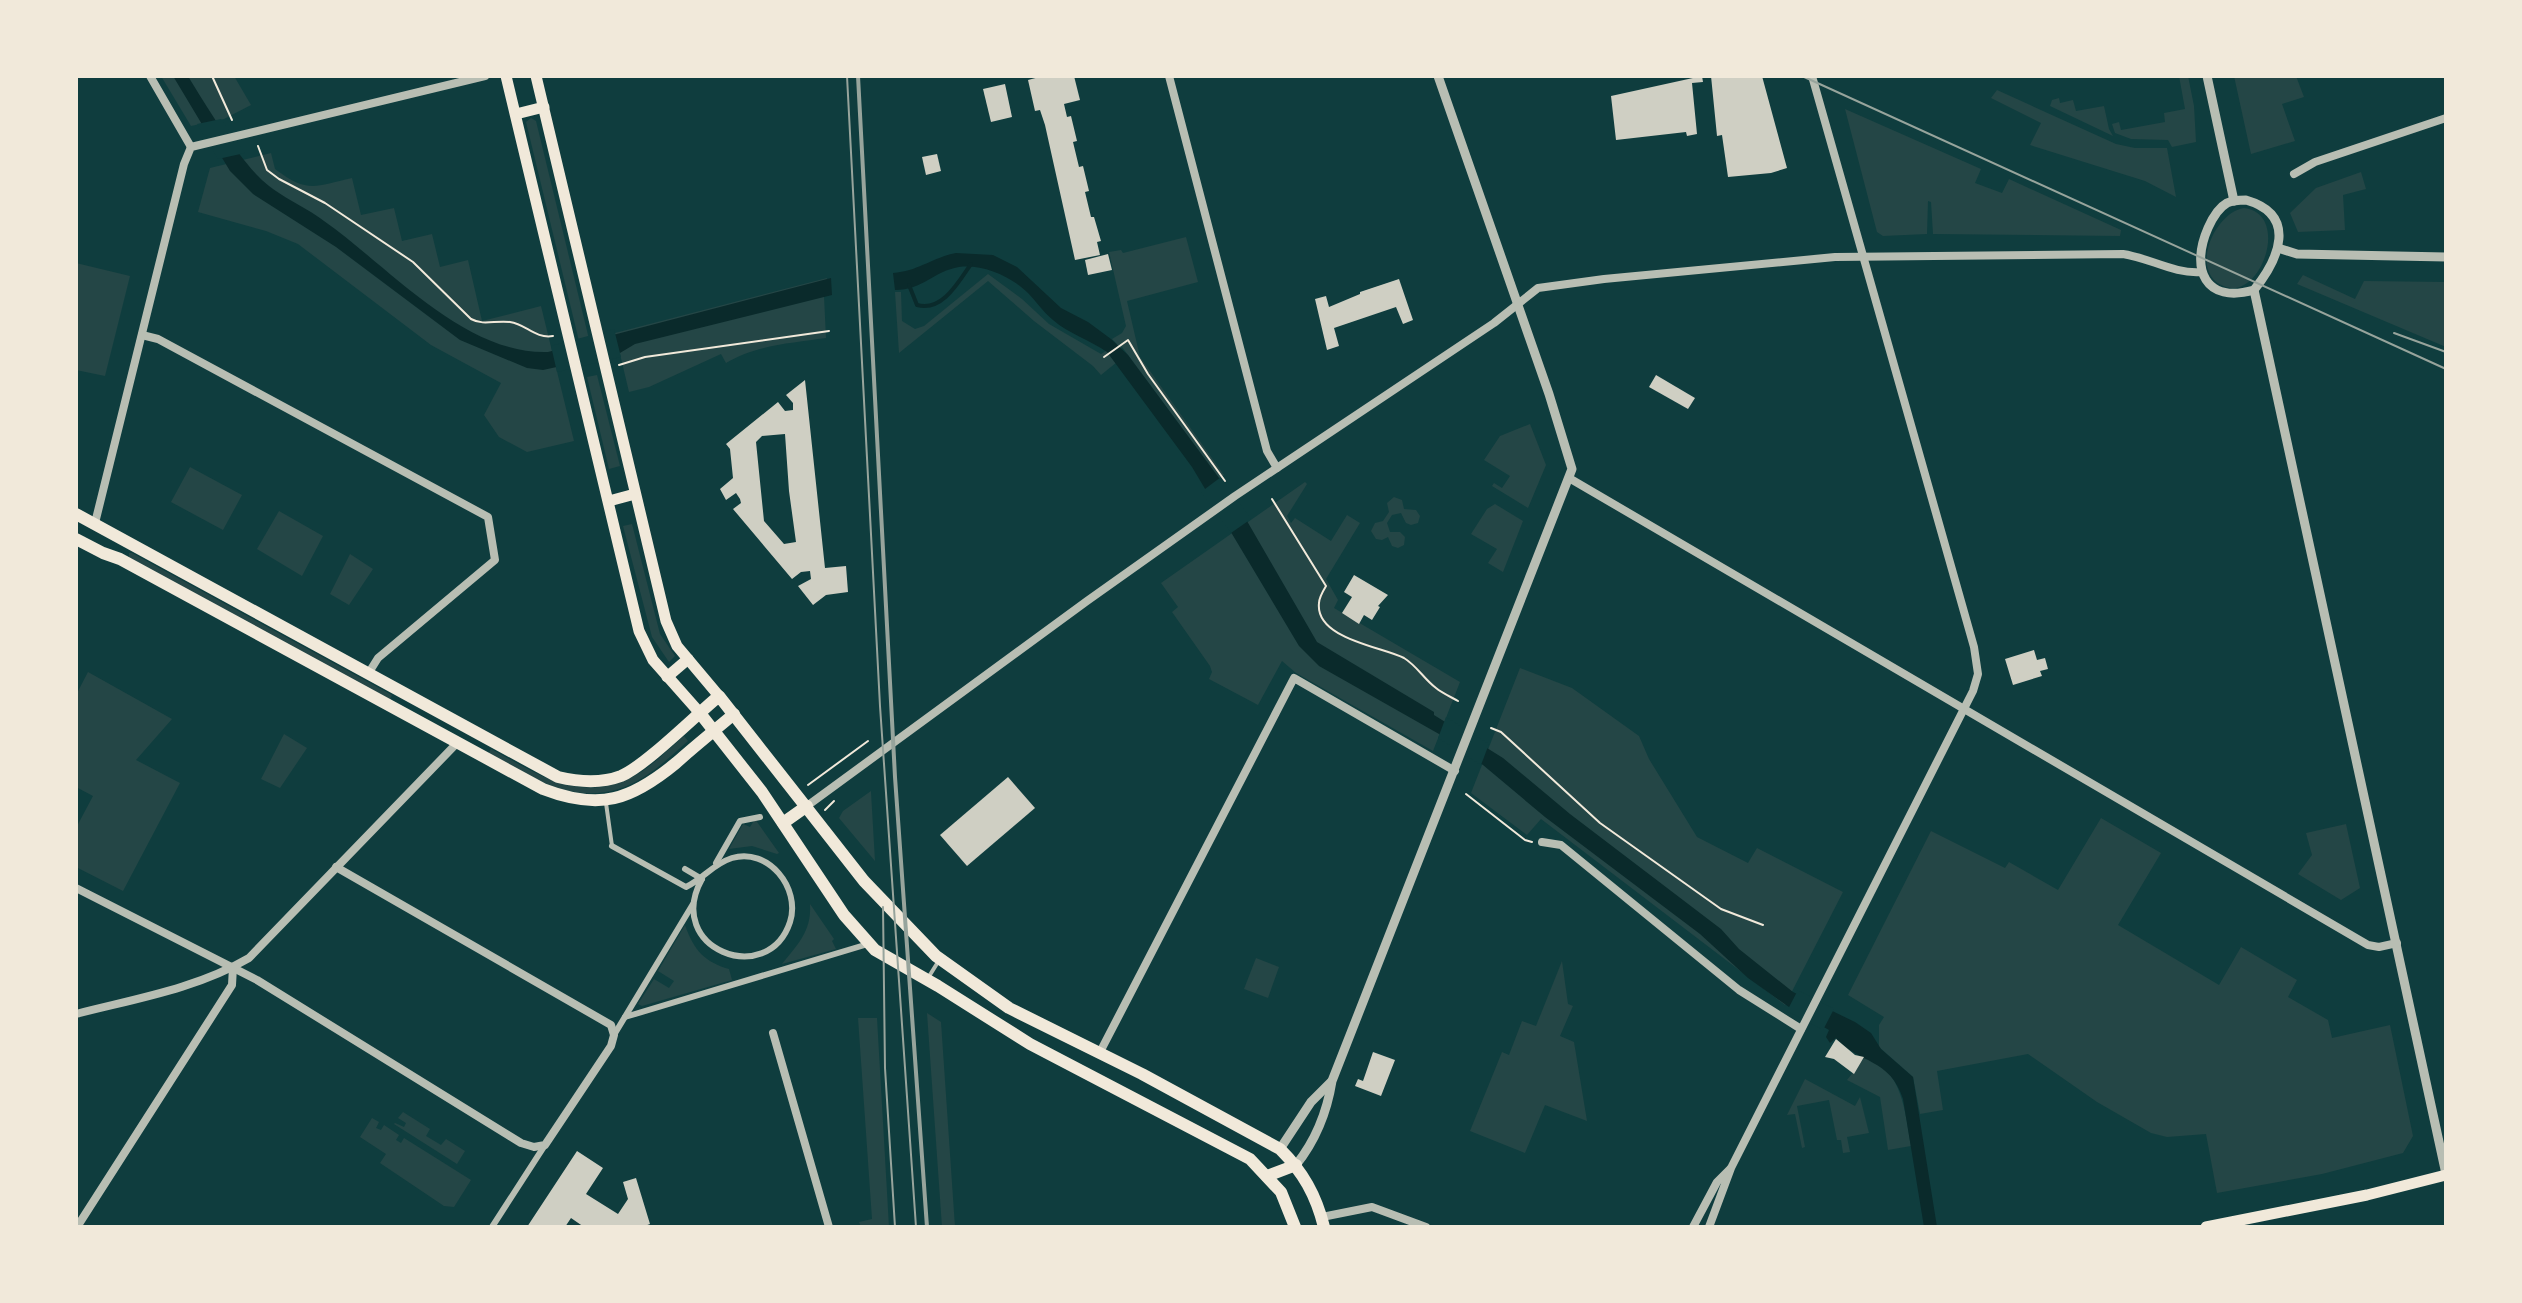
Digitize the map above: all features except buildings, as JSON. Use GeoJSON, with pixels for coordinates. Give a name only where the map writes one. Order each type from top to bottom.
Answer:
{"type":"FeatureCollection","features":[{"type":"Feature","properties":{"kind":"main road"},"geometry":{"type":"LineString","coordinates":[[506,76],[639,631],[653,660],[714,730],[783,823],[844,915],[868,944],[1030,1044],[1243,1155],[1281,1192],[1295,1227]]}},
{"type":"Feature","properties":{"kind":"main road"},"geometry":{"type":"LineString","coordinates":[[536,76],[635,494],[670,631],[677,646],[864,881],[940,959],[1009,1008],[1280,1149],[1296,1165],[1312,1190],[1323,1222]]}},
{"type":"Feature","properties":{"kind":"main road"},"geometry":{"type":"LineString","coordinates":[[516,114],[544,107]]}},
{"type":"Feature","properties":{"kind":"main road"},"geometry":{"type":"LineString","coordinates":[[609,501],[635,494]]}},
{"type":"Feature","properties":{"kind":"main road"},"geometry":{"type":"LineString","coordinates":[[76,514],[558,777],[599,782],[630,771],[719,696]]}},
{"type":"Feature","properties":{"kind":"main road"},"geometry":{"type":"LineString","coordinates":[[95,523],[80,541],[120,559],[543,789],[571,798],[606,801],[649,785],[734,714]]}},
{"type":"Feature","properties":{"kind":"main road"},"geometry":{"type":"LineString","coordinates":[[120,559],[129,543]]}},
{"type":"Feature","properties":{"kind":"main road"},"geometry":{"type":"LineString","coordinates":[[667,677],[688,659]]}},
{"type":"Feature","properties":{"kind":"main road"},"geometry":{"type":"LineString","coordinates":[[458,742],[465,727]]}},
{"type":"Feature","properties":{"kind":"main road"},"geometry":{"type":"LineString","coordinates":[[783,823],[807,806]]}},
{"type":"Feature","properties":{"kind":"main road"},"geometry":{"type":"LineString","coordinates":[[1088,1074],[1099,1054]]}},
{"type":"Feature","properties":{"kind":"main road"},"geometry":{"type":"LineString","coordinates":[[1267,1176],[1280,1149]]}},
{"type":"Feature","properties":{"kind":"main road"},"geometry":{"type":"LineString","coordinates":[[1267,1176],[1296,1165]]}},
{"type":"Feature","properties":{"kind":"main road"},"geometry":{"type":"LineString","coordinates":[[2212,1226],[2367,1195],[2446,1174]]}},
{"type":"Feature","properties":{"kind":"street"},"geometry":{"type":"LineString","coordinates":[[150,76],[191,147]]}},
{"type":"Feature","properties":{"kind":"street"},"geometry":{"type":"LineString","coordinates":[[95,523],[184,164],[191,147],[485,76]]}},
{"type":"Feature","properties":{"kind":"street"},"geometry":{"type":"LineString","coordinates":[[1169,76],[1267,451],[1277,468]]}},
{"type":"Feature","properties":{"kind":"street"},"geometry":{"type":"LineString","coordinates":[[1296,1165],[1314,1139],[1328,1106],[1332,1081],[1572,469],[1438,76]]}},
{"type":"Feature","properties":{"kind":"street"},"geometry":{"type":"LineString","coordinates":[[1709,1227],[1731,1168],[1964,709],[1978,674],[1974,647],[1812,76]]}},
{"type":"Feature","properties":{"kind":"street"},"geometry":{"type":"LineString","coordinates":[[2207,76],[2234,201]]}},
{"type":"Feature","properties":{"kind":"street"},"geometry":{"type":"LineString","coordinates":[[2294,174],[2315,162],[2446,118]]}},
{"type":"Feature","properties":{"kind":"street"},"geometry":{"type":"LineString","coordinates":[[2234,201],[2255,202],[2270,212],[2279,234],[2278,248],[2254,290],[2227,295],[2211,287],[2201,272],[2199,256],[2211,221],[2225,204],[2234,201]]}},
{"type":"Feature","properties":{"kind":"street"},"geometry":{"type":"LineString","coordinates":[[2278,248],[2297,254],[2446,257]]}},
{"type":"Feature","properties":{"kind":"street"},"geometry":{"type":"LineString","coordinates":[[807,806],[1022,647],[1235,496],[1494,323],[1538,288],[1591,280],[1862,256],[2123,254],[2145,258],[2185,273],[2201,272]]}},
{"type":"Feature","properties":{"kind":"street"},"geometry":{"type":"LineString","coordinates":[[2254,290],[2446,1174]]}},
{"type":"Feature","properties":{"kind":"street"},"geometry":{"type":"LineString","coordinates":[[142,335],[158,339],[488,517],[495,560],[378,658],[368,674]]}},
{"type":"Feature","properties":{"kind":"street"},"geometry":{"type":"LineString","coordinates":[[1569,478],[2368,945],[2379,947],[2397,943]]}},
{"type":"Feature","properties":{"kind":"street"},"geometry":{"type":"LineString","coordinates":[[1099,1054],[1294,678],[1455,771]]}},
{"type":"Feature","properties":{"kind":"street"},"geometry":{"type":"LineString","coordinates":[[76,1014],[184,987],[249,958],[458,742]]}},
{"type":"Feature","properties":{"kind":"street"},"geometry":{"type":"LineString","coordinates":[[715,864],[736,857],[752,857],[766,862],[780,874],[789,889],[793,906],[791,920],[785,934],[762,953],[746,957],[716,950],[703,938],[694,922],[693,904],[694,894],[740,821],[760,817]]}},
{"type":"Feature","properties":{"kind":"street"},"geometry":{"type":"LineString","coordinates":[[1542,842],[1561,845],[1744,994],[1804,1025]]}},
{"type":"Feature","properties":{"kind":"street"},"geometry":{"type":"LineString","coordinates":[[612,846],[686,887],[704,880]]}},
{"type":"Feature","properties":{"kind":"street"},"geometry":{"type":"LineString","coordinates":[[336,867],[602,1019],[611,1025],[614,1035]]}},
{"type":"Feature","properties":{"kind":"street"},"geometry":{"type":"LineString","coordinates":[[685,869],[704,880]]}},
{"type":"Feature","properties":{"kind":"street"},"geometry":{"type":"LineString","coordinates":[[76,888],[233,967],[521,1143],[534,1147],[545,1145]]}},
{"type":"Feature","properties":{"kind":"street"},"geometry":{"type":"LineString","coordinates":[[492,1227],[611,1046],[614,1035],[693,904]]}},
{"type":"Feature","properties":{"kind":"street"},"geometry":{"type":"LineString","coordinates":[[625,1017],[868,944]]}},
{"type":"Feature","properties":{"kind":"street"},"geometry":{"type":"LineString","coordinates":[[77,1227],[232,985],[233,967]]}},
{"type":"Feature","properties":{"kind":"street"},"geometry":{"type":"LineString","coordinates":[[773,1033],[829,1227]]}},
{"type":"Feature","properties":{"kind":"street"},"geometry":{"type":"LineString","coordinates":[[1280,1149],[1311,1102],[1332,1081]]}},
{"type":"Feature","properties":{"kind":"street"},"geometry":{"type":"LineString","coordinates":[[1693,1227],[1717,1182],[1731,1168]]}},
{"type":"Feature","properties":{"kind":"street"},"geometry":{"type":"LineString","coordinates":[[1323,1222],[1372,1207],[1426,1227]]}},
{"type":"Feature","properties":{"kind":"lane"},"geometry":{"type":"LineString","coordinates":[[606,801],[612,846]]}},
{"type":"Feature","properties":{"kind":"lane"},"geometry":{"type":"LineString","coordinates":[[927,980],[940,959]]}},
{"type":"Feature","properties":{"kind":"path"},"geometry":{"type":"LineString","coordinates":[[212,76],[232,120]]}},
{"type":"Feature","properties":{"kind":"path"},"geometry":{"type":"LineString","coordinates":[[258,146],[267,170],[315,197],[413,262],[471,319],[480,324],[513,322],[533,334],[553,336]]}},
{"type":"Feature","properties":{"kind":"path"},"geometry":{"type":"LineString","coordinates":[[619,365],[645,357],[829,331]]}},
{"type":"Feature","properties":{"kind":"path"},"geometry":{"type":"LineString","coordinates":[[1104,357],[1128,340],[1148,374],[1225,481]]}},
{"type":"Feature","properties":{"kind":"path"},"geometry":{"type":"LineString","coordinates":[[1272,499],[1326,586],[1319,603],[1320,613],[1328,625],[1358,643],[1401,657],[1414,665],[1434,687],[1458,701]]}},
{"type":"Feature","properties":{"kind":"path"},"geometry":{"type":"LineString","coordinates":[[1491,728],[1501,732],[1613,832],[1721,909],[1763,925]]}},
{"type":"Feature","properties":{"kind":"path"},"geometry":{"type":"LineString","coordinates":[[822,774],[868,741]]}},
{"type":"Feature","properties":{"kind":"path"},"geometry":{"type":"LineString","coordinates":[[1466,794],[1525,840],[1542,842]]}},
{"type":"Feature","properties":{"kind":"shaded area"},"geometry":{"type":"Polygon","coordinates":[[[161,76],[234,76],[251,105],[224,119],[191,126],[161,76]]]}},
{"type":"Feature","properties":{"kind":"shaded area"},"geometry":{"type":"Polygon","coordinates":[[[173,76],[188,76],[230,141],[265,183],[324,221],[428,304],[486,339],[517,349],[548,352],[831,278],[832,295],[635,344],[620,353],[543,370],[527,368],[460,340],[336,247],[253,194],[230,171],[173,76]]]}},
{"type":"Feature","properties":{"kind":"shaded area"},"geometry":{"type":"Polygon","coordinates":[[[2179,76],[2188,76],[2196,142],[2172,147],[2168,140],[2131,139],[2115,133],[2112,124],[2119,122],[2121,130],[2165,122],[2164,113],[2185,109],[2179,76]]]}},
{"type":"Feature","properties":{"kind":"shaded area"},"geometry":{"type":"Polygon","coordinates":[[[2234,76],[2296,76],[2304,97],[2282,104],[2295,141],[2251,154],[2234,76]]]}},
{"type":"Feature","properties":{"kind":"shaded area"},"geometry":{"type":"Polygon","coordinates":[[[1997,90],[2116,144],[2135,148],[2167,148],[2176,197],[2145,181],[2030,145],[2041,123],[1991,98],[1997,90]]]}},
{"type":"Feature","properties":{"kind":"shaded area"},"geometry":{"type":"Polygon","coordinates":[[[2059,98],[2060,103],[2073,100],[2076,111],[2104,106],[2113,136],[2050,106],[2052,100],[2059,98]]]}},
{"type":"Feature","properties":{"kind":"shaded area"},"geometry":{"type":"Polygon","coordinates":[[[1845,109],[1981,169],[1975,183],[2002,193],[2009,179],[2121,230],[2120,236],[1933,234],[1931,202],[1928,201],[1927,234],[1883,236],[1877,232],[1845,109]]]}},
{"type":"Feature","properties":{"kind":"shaded area"},"geometry":{"type":"Polygon","coordinates":[[[531,118],[536,121],[589,339],[579,341],[526,122],[531,118]]]}},
{"type":"Feature","properties":{"kind":"shaded area"},"geometry":{"type":"Polygon","coordinates":[[[271,153],[275,169],[304,185],[352,178],[361,215],[394,208],[402,241],[432,234],[440,267],[468,260],[482,321],[541,306],[574,441],[527,452],[499,437],[484,415],[501,383],[431,345],[298,244],[266,231],[198,212],[210,168],[271,153]]]}},
{"type":"Feature","properties":{"kind":"shaded area"},"geometry":{"type":"Polygon","coordinates":[[[2361,172],[2366,189],[2343,195],[2345,230],[2298,232],[2290,213],[2316,188],[2361,172]]]}},
{"type":"Feature","properties":{"kind":"shaded area"},"geometry":{"type":"Polygon","coordinates":[[[2244,208],[2258,214],[2266,225],[2266,254],[2250,281],[2239,287],[2226,287],[2214,280],[2208,270],[2209,244],[2223,220],[2244,208]]]}},
{"type":"Feature","properties":{"kind":"shaded area"},"geometry":{"type":"Polygon","coordinates":[[[1186,237],[1198,282],[1127,301],[1140,357],[1224,475],[1219,478],[1122,347],[1115,352],[1122,358],[1101,375],[988,281],[899,353],[895,292],[901,292],[902,321],[915,329],[924,326],[988,274],[1049,324],[1101,354],[1117,344],[1112,339],[1122,333],[1126,326],[1109,252],[1121,250],[1123,253],[1186,237]]]}},
{"type":"Feature","properties":{"kind":"shaded area"},"geometry":{"type":"Polygon","coordinates":[[[956,253],[993,255],[1017,267],[1061,308],[1088,322],[1128,355],[1219,478],[1317,642],[1434,712],[1434,715],[1503,758],[1570,814],[1721,929],[1739,949],[1793,992],[1871,1033],[1881,1049],[1913,1077],[1937,1227],[1924,1227],[1903,1099],[1890,1076],[1836,1038],[1830,1043],[1826,1037],[1829,1030],[1748,978],[1700,934],[1545,817],[1483,765],[1439,734],[1319,666],[1299,646],[1192,467],[1107,352],[1059,325],[1013,281],[986,269],[950,269],[921,284],[895,290],[893,273],[956,253]]]}},
{"type":"Feature","properties":{"kind":"shaded area"},"geometry":{"type":"Polygon","coordinates":[[[76,263],[130,276],[105,376],[76,370],[76,263]]]}},
{"type":"Feature","properties":{"kind":"shaded area"},"geometry":{"type":"Polygon","coordinates":[[[2303,275],[2355,299],[2364,281],[2446,282],[2446,347],[2297,284],[2303,275]]]}},
{"type":"Feature","properties":{"kind":"shaded area"},"geometry":{"type":"Polygon","coordinates":[[[827,278],[824,296],[826,338],[762,348],[726,363],[721,354],[649,387],[629,392],[615,333],[827,278]]]}},
{"type":"Feature","properties":{"kind":"shaded area"},"geometry":{"type":"Polygon","coordinates":[[[597,375],[620,466],[609,469],[587,377],[597,375]]]}},
{"type":"Feature","properties":{"kind":"shaded area"},"geometry":{"type":"Polygon","coordinates":[[[1530,424],[1546,465],[1528,508],[1492,486],[1494,483],[1502,488],[1510,476],[1484,460],[1500,436],[1530,424]]]}},
{"type":"Feature","properties":{"kind":"shaded area"},"geometry":{"type":"Polygon","coordinates":[[[190,467],[242,495],[223,530],[171,502],[190,467]]]}},
{"type":"Feature","properties":{"kind":"shaded area"},"geometry":{"type":"Polygon","coordinates":[[[1305,482],[1307,484],[1287,516],[1291,523],[1295,518],[1331,541],[1347,515],[1360,523],[1326,579],[1338,600],[1334,608],[1460,682],[1433,751],[1296,673],[1282,661],[1258,705],[1209,679],[1212,672],[1210,666],[1172,612],[1178,607],[1161,583],[1305,482]]]}},
{"type":"Feature","properties":{"kind":"shaded area"},"geometry":{"type":"Polygon","coordinates":[[[1394,497],[1402,500],[1404,509],[1416,510],[1420,516],[1418,523],[1411,525],[1406,523],[1401,513],[1392,515],[1387,523],[1390,532],[1400,532],[1405,537],[1404,545],[1398,548],[1392,546],[1388,537],[1376,539],[1371,531],[1375,523],[1383,521],[1389,512],[1387,503],[1394,497]]]}},
{"type":"Feature","properties":{"kind":"shaded area"},"geometry":{"type":"Polygon","coordinates":[[[1495,504],[1523,521],[1503,572],[1488,563],[1497,549],[1471,534],[1487,509],[1495,504]]]}},
{"type":"Feature","properties":{"kind":"shaded area"},"geometry":{"type":"Polygon","coordinates":[[[279,511],[323,536],[302,576],[257,549],[279,511]]]}},
{"type":"Feature","properties":{"kind":"shaded area"},"geometry":{"type":"Polygon","coordinates":[[[632,524],[660,634],[675,656],[669,662],[652,637],[623,526],[632,524]]]}},
{"type":"Feature","properties":{"kind":"shaded area"},"geometry":{"type":"Polygon","coordinates":[[[129,553],[392,695],[390,700],[129,558],[129,553]]]}},
{"type":"Feature","properties":{"kind":"shaded area"},"geometry":{"type":"Polygon","coordinates":[[[350,554],[373,569],[349,605],[330,594],[350,554]]]}},
{"type":"Feature","properties":{"kind":"shaded area"},"geometry":{"type":"Polygon","coordinates":[[[1520,668],[1572,688],[1639,736],[1649,759],[1697,837],[1748,863],[1757,848],[1843,892],[1785,1005],[1541,819],[1527,835],[1471,793],[1520,668]]]}},
{"type":"Feature","properties":{"kind":"shaded area"},"geometry":{"type":"Polygon","coordinates":[[[88,672],[172,719],[136,760],[180,783],[123,891],[76,867],[76,828],[93,796],[76,787],[76,695],[88,672]]]}},
{"type":"Feature","properties":{"kind":"shaded area"},"geometry":{"type":"Polygon","coordinates":[[[284,734],[307,748],[280,788],[261,779],[284,734]]]}},
{"type":"Feature","properties":{"kind":"shaded area"},"geometry":{"type":"Polygon","coordinates":[[[684,736],[688,741],[650,773],[603,793],[564,790],[488,754],[491,749],[563,784],[601,787],[641,772],[684,736]]]}},
{"type":"Feature","properties":{"kind":"shaded area"},"geometry":{"type":"Polygon","coordinates":[[[871,791],[875,861],[839,818],[843,811],[871,791]]]}},
{"type":"Feature","properties":{"kind":"shaded area"},"geometry":{"type":"Polygon","coordinates":[[[2101,818],[2161,853],[2118,925],[2219,985],[2241,947],[2297,980],[2288,997],[2328,1020],[2332,1038],[2390,1025],[2413,1136],[2403,1153],[2322,1174],[2217,1193],[2206,1134],[2167,1137],[2151,1133],[2097,1102],[2028,1054],[1937,1071],[1943,1110],[1920,1114],[1913,1077],[1879,1047],[1879,1025],[1884,1017],[1848,995],[1931,831],[2005,868],[2009,862],[2058,890],[2101,818]]]}},
{"type":"Feature","properties":{"kind":"shaded area"},"geometry":{"type":"Polygon","coordinates":[[[755,819],[779,853],[752,846],[729,849],[743,824],[750,827],[755,819]]]}},
{"type":"Feature","properties":{"kind":"shaded area"},"geometry":{"type":"Polygon","coordinates":[[[2346,824],[2360,888],[2341,900],[2298,874],[2312,855],[2306,833],[2346,824]]]}},
{"type":"Feature","properties":{"kind":"shaded area"},"geometry":{"type":"Polygon","coordinates":[[[810,904],[834,939],[836,949],[782,964],[806,931],[810,904]]]}},
{"type":"Feature","properties":{"kind":"shaded area"},"geometry":{"type":"Polygon","coordinates":[[[685,925],[697,949],[713,963],[729,969],[732,980],[642,1006],[638,1004],[654,979],[669,988],[674,981],[658,971],[685,925]]]}},
{"type":"Feature","properties":{"kind":"shaded area"},"geometry":{"type":"Polygon","coordinates":[[[1256,958],[1279,967],[1268,998],[1244,989],[1256,958]]]}},
{"type":"Feature","properties":{"kind":"shaded area"},"geometry":{"type":"Polygon","coordinates":[[[1562,961],[1568,1004],[1573,1006],[1560,1036],[1574,1042],[1587,1121],[1545,1105],[1525,1153],[1470,1131],[1502,1052],[1509,1055],[1522,1021],[1536,1026],[1562,961]]]}},
{"type":"Feature","properties":{"kind":"shaded area"},"geometry":{"type":"Polygon","coordinates":[[[927,1013],[941,1022],[955,1227],[942,1227],[927,1013]]]}},
{"type":"Feature","properties":{"kind":"shaded area"},"geometry":{"type":"Polygon","coordinates":[[[858,1018],[877,1018],[889,1227],[861,1227],[859,1222],[872,1219],[858,1018]]]}},
{"type":"Feature","properties":{"kind":"shaded area"},"geometry":{"type":"Polygon","coordinates":[[[1865,1057],[1878,1063],[1895,1082],[1904,1107],[1911,1146],[1888,1150],[1880,1097],[1847,1080],[1865,1057]]]}},
{"type":"Feature","properties":{"kind":"shaded area"},"geometry":{"type":"Polygon","coordinates":[[[1805,1079],[1855,1106],[1860,1097],[1869,1133],[1847,1137],[1850,1152],[1843,1153],[1841,1140],[1837,1140],[1829,1100],[1797,1106],[1805,1147],[1802,1148],[1795,1114],[1787,1115],[1805,1079]]]}},
{"type":"Feature","properties":{"kind":"shaded area"},"geometry":{"type":"Polygon","coordinates":[[[403,1112],[430,1129],[426,1136],[441,1145],[446,1139],[465,1151],[457,1164],[394,1124],[404,1127],[406,1123],[398,1118],[403,1112]]]}},
{"type":"Feature","properties":{"kind":"shaded area"},"geometry":{"type":"Polygon","coordinates":[[[372,1118],[379,1122],[376,1128],[381,1130],[384,1125],[399,1135],[396,1140],[401,1143],[404,1138],[471,1180],[454,1207],[444,1206],[380,1163],[386,1154],[360,1137],[372,1118]]]}},
{"type":"Feature","properties":{"kind":"pier"},"geometry":{"type":"Polygon","coordinates":[[[221,119],[245,153],[218,159],[197,124],[221,119]]]}},
{"type":"Feature","properties":{"kind":"pier"},"geometry":{"type":"Polygon","coordinates":[[[614,329],[621,357],[557,372],[551,346],[614,329]]]}},
{"type":"Feature","properties":{"kind":"pier"},"geometry":{"type":"Polygon","coordinates":[[[1221,477],[1251,519],[1231,533],[1201,492],[1221,477]]]}},
{"type":"Feature","properties":{"kind":"pier"},"geometry":{"type":"Polygon","coordinates":[[[1446,717],[1489,744],[1481,765],[1438,738],[1446,717]]]}},
{"type":"Feature","properties":{"kind":"pier"},"geometry":{"type":"Polygon","coordinates":[[[1798,990],[1834,1009],[1823,1030],[1787,1011],[1798,990]]]}},
{"type":"Feature","properties":{"kind":"waterway"},"geometry":{"type":"LineString","coordinates":[[909,285],[917,305],[934,304],[948,294],[971,264]]}},
{"type":"Feature","properties":{"kind":"tram line"},"geometry":{"type":"LineString","coordinates":[[847,76],[880,706],[916,1227]]}},
{"type":"Feature","properties":{"kind":"tram line"},"geometry":{"type":"LineString","coordinates":[[1802,76],[2446,369]]}},
{"type":"Feature","properties":{"kind":"tram line"},"geometry":{"type":"LineString","coordinates":[[2394,333],[2446,352]]}},
{"type":"Feature","properties":{"kind":"tram line"},"geometry":{"type":"LineString","coordinates":[[883,907],[885,1068],[895,1227]]}},
{"type":"Feature","properties":{"kind":"railway"},"geometry":{"type":"LineString","coordinates":[[858,76],[895,777],[927,1227]]}}]}
